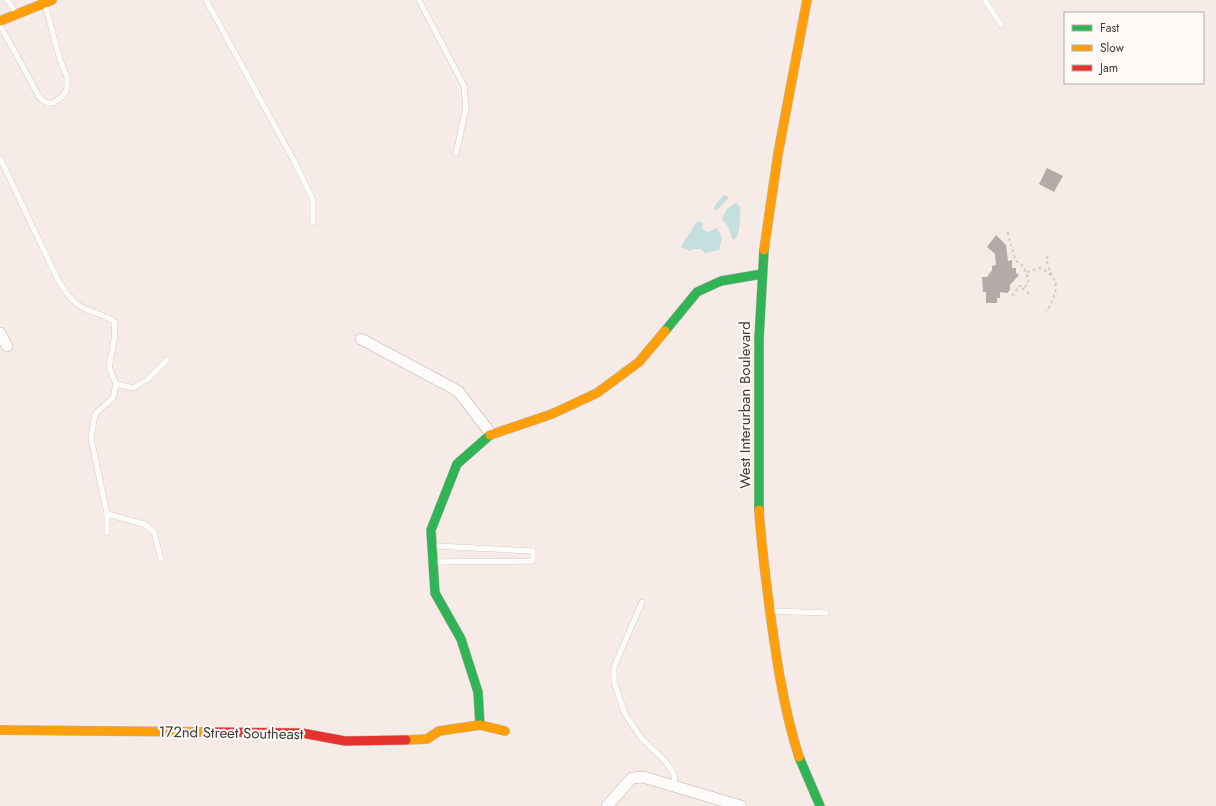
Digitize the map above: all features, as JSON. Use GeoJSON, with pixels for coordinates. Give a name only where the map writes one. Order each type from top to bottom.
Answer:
{"type":"FeatureCollection","features":[{"type":"Feature","properties":{"kind":"street","name":"West Interurban Boulevard"},"geometry":{"type":"LineString","coordinates":[[807,0],[772,196],[762,274],[758,329],[758,498],[770,611],[778,669],[787,716],[798,754],[820,806]]}},
{"type":"Feature","properties":{"kind":"street"},"geometry":{"type":"LineString","coordinates":[[0,22],[49,1]]}},
{"type":"Feature","properties":{"kind":"street"},"geometry":{"type":"LineString","coordinates":[[480,725],[478,692],[461,639],[435,592],[430,530],[457,464],[491,434],[552,414],[597,393],[639,362],[697,292],[721,281],[762,274]]}},
{"type":"Feature","properties":{"kind":"street"},"geometry":{"type":"LineString","coordinates":[[0,333],[7,346]]}},
{"type":"Feature","properties":{"kind":"street"},"geometry":{"type":"LineString","coordinates":[[361,339],[458,391],[491,434]]}},
{"type":"Feature","properties":{"kind":"street","name":"172nd Street Southeast"},"geometry":{"type":"LineString","coordinates":[[0,730],[302,733],[345,742],[427,739],[439,731],[480,725],[505,731]]}},
{"type":"Feature","properties":{"kind":"street"},"geometry":{"type":"LineString","coordinates":[[607,806],[632,778],[643,777],[741,806]]}},
{"type":"Feature","properties":{"kind":"lane"},"geometry":{"type":"LineString","coordinates":[[7,0],[16,14]]}},
{"type":"Feature","properties":{"kind":"lane"},"geometry":{"type":"LineString","coordinates":[[206,0],[294,161],[313,200],[313,222]]}},
{"type":"Feature","properties":{"kind":"lane"},"geometry":{"type":"LineString","coordinates":[[419,0],[464,86],[466,108],[456,153]]}},
{"type":"Feature","properties":{"kind":"lane"},"geometry":{"type":"LineString","coordinates":[[985,0],[1001,25]]}},
{"type":"Feature","properties":{"kind":"lane"},"geometry":{"type":"LineString","coordinates":[[0,25],[40,98],[47,103],[54,103],[66,93],[67,77],[60,60],[49,1]]}},
{"type":"Feature","properties":{"kind":"lane"},"geometry":{"type":"LineString","coordinates":[[0,158],[58,280],[68,296],[83,307],[103,314],[115,322],[114,341],[109,367],[116,384],[113,398],[95,414],[91,438],[107,514],[107,533]]}},
{"type":"Feature","properties":{"kind":"lane"},"geometry":{"type":"LineString","coordinates":[[116,384],[133,388],[148,379],[167,360]]}},
{"type":"Feature","properties":{"kind":"lane"},"geometry":{"type":"LineString","coordinates":[[107,514],[144,524],[154,532],[161,559]]}},
{"type":"Feature","properties":{"kind":"lane"},"geometry":{"type":"LineString","coordinates":[[432,546],[532,551],[532,561],[433,562]]}},
{"type":"Feature","properties":{"kind":"lane"},"geometry":{"type":"LineString","coordinates":[[642,602],[614,667],[614,682],[625,714],[642,739],[665,761],[674,774],[675,786]]}},
{"type":"Feature","properties":{"kind":"lane"},"geometry":{"type":"LineString","coordinates":[[770,611],[826,613]]}},
{"type":"Feature","properties":{"kind":"path"},"geometry":{"type":"LineString","coordinates":[[1008,232],[1009,242],[1015,253],[1015,260],[1023,266],[1029,280],[1022,288]]}},
{"type":"Feature","properties":{"kind":"path"},"geometry":{"type":"LineString","coordinates":[[1047,312],[1056,294],[1056,283],[1052,277],[1046,259],[1048,256]]}},
{"type":"Feature","properties":{"kind":"path"},"geometry":{"type":"LineString","coordinates":[[1026,272],[1040,268],[1052,277]]}},
{"type":"Feature","properties":{"kind":"path"},"geometry":{"type":"LineString","coordinates":[[1010,297],[1015,293],[1018,286],[1032,296]]}},
{"type":"Feature","properties":{"kind":"water"},"geometry":{"type":"Polygon","coordinates":[[[724,195],[728,197],[728,199],[717,210],[713,210],[716,204],[724,195]]]}},
{"type":"Feature","properties":{"kind":"water"},"geometry":{"type":"Polygon","coordinates":[[[736,203],[740,207],[740,220],[738,233],[734,240],[732,239],[728,226],[722,219],[727,209],[736,203]]]}},
{"type":"Feature","properties":{"kind":"water"},"geometry":{"type":"Polygon","coordinates":[[[697,221],[703,223],[702,228],[707,232],[717,228],[722,238],[719,250],[705,253],[701,249],[693,249],[690,251],[681,247],[697,221]]]}},
{"type":"Feature","properties":{"kind":"building"},"geometry":{"type":"Polygon","coordinates":[[[1047,168],[1063,176],[1054,192],[1039,184],[1047,168]]]}},
{"type":"Feature","properties":{"kind":"building"},"geometry":{"type":"Polygon","coordinates":[[[996,235],[1006,245],[1008,261],[1012,260],[1012,268],[1016,268],[1016,273],[1019,275],[1010,285],[1010,290],[1007,293],[1000,292],[1000,298],[997,298],[997,303],[986,303],[986,292],[983,292],[982,277],[987,277],[992,270],[992,266],[996,265],[995,254],[987,247],[996,235]]]}},
{"type":"Feature","properties":{"kind":"traffic: fast"},"geometry":{"type":"LineString","coordinates":[[759,510],[759,339],[764,250]]}},
{"type":"Feature","properties":{"kind":"traffic: fast"},"geometry":{"type":"LineString","coordinates":[[665,331],[697,292],[721,281],[762,274]]}},
{"type":"Feature","properties":{"kind":"traffic: fast"},"geometry":{"type":"LineString","coordinates":[[480,725],[478,692],[461,639],[435,593],[431,530],[457,464],[490,435]]}},
{"type":"Feature","properties":{"kind":"traffic: fast"},"geometry":{"type":"LineString","coordinates":[[799,757],[820,806]]}},
{"type":"Feature","properties":{"kind":"traffic: slow"},"geometry":{"type":"LineString","coordinates":[[0,21],[52,0]]}},
{"type":"Feature","properties":{"kind":"traffic: slow"},"geometry":{"type":"LineString","coordinates":[[764,250],[778,154],[807,0]]}},
{"type":"Feature","properties":{"kind":"traffic: slow"},"geometry":{"type":"LineString","coordinates":[[490,435],[552,414],[597,393],[639,362],[665,331]]}},
{"type":"Feature","properties":{"kind":"traffic: slow"},"geometry":{"type":"LineString","coordinates":[[759,510],[777,662],[784,700],[799,757]]}},
{"type":"Feature","properties":{"kind":"traffic: slow"},"geometry":{"type":"LineString","coordinates":[[406,740],[427,739],[439,731],[480,725],[505,731]]}},
{"type":"Feature","properties":{"kind":"traffic: slow"},"geometry":{"type":"LineString","coordinates":[[0,730],[209,732]]}},
{"type":"Feature","properties":{"kind":"traffic: jam"},"geometry":{"type":"LineString","coordinates":[[209,732],[302,733],[345,741],[406,740]]}}]}
